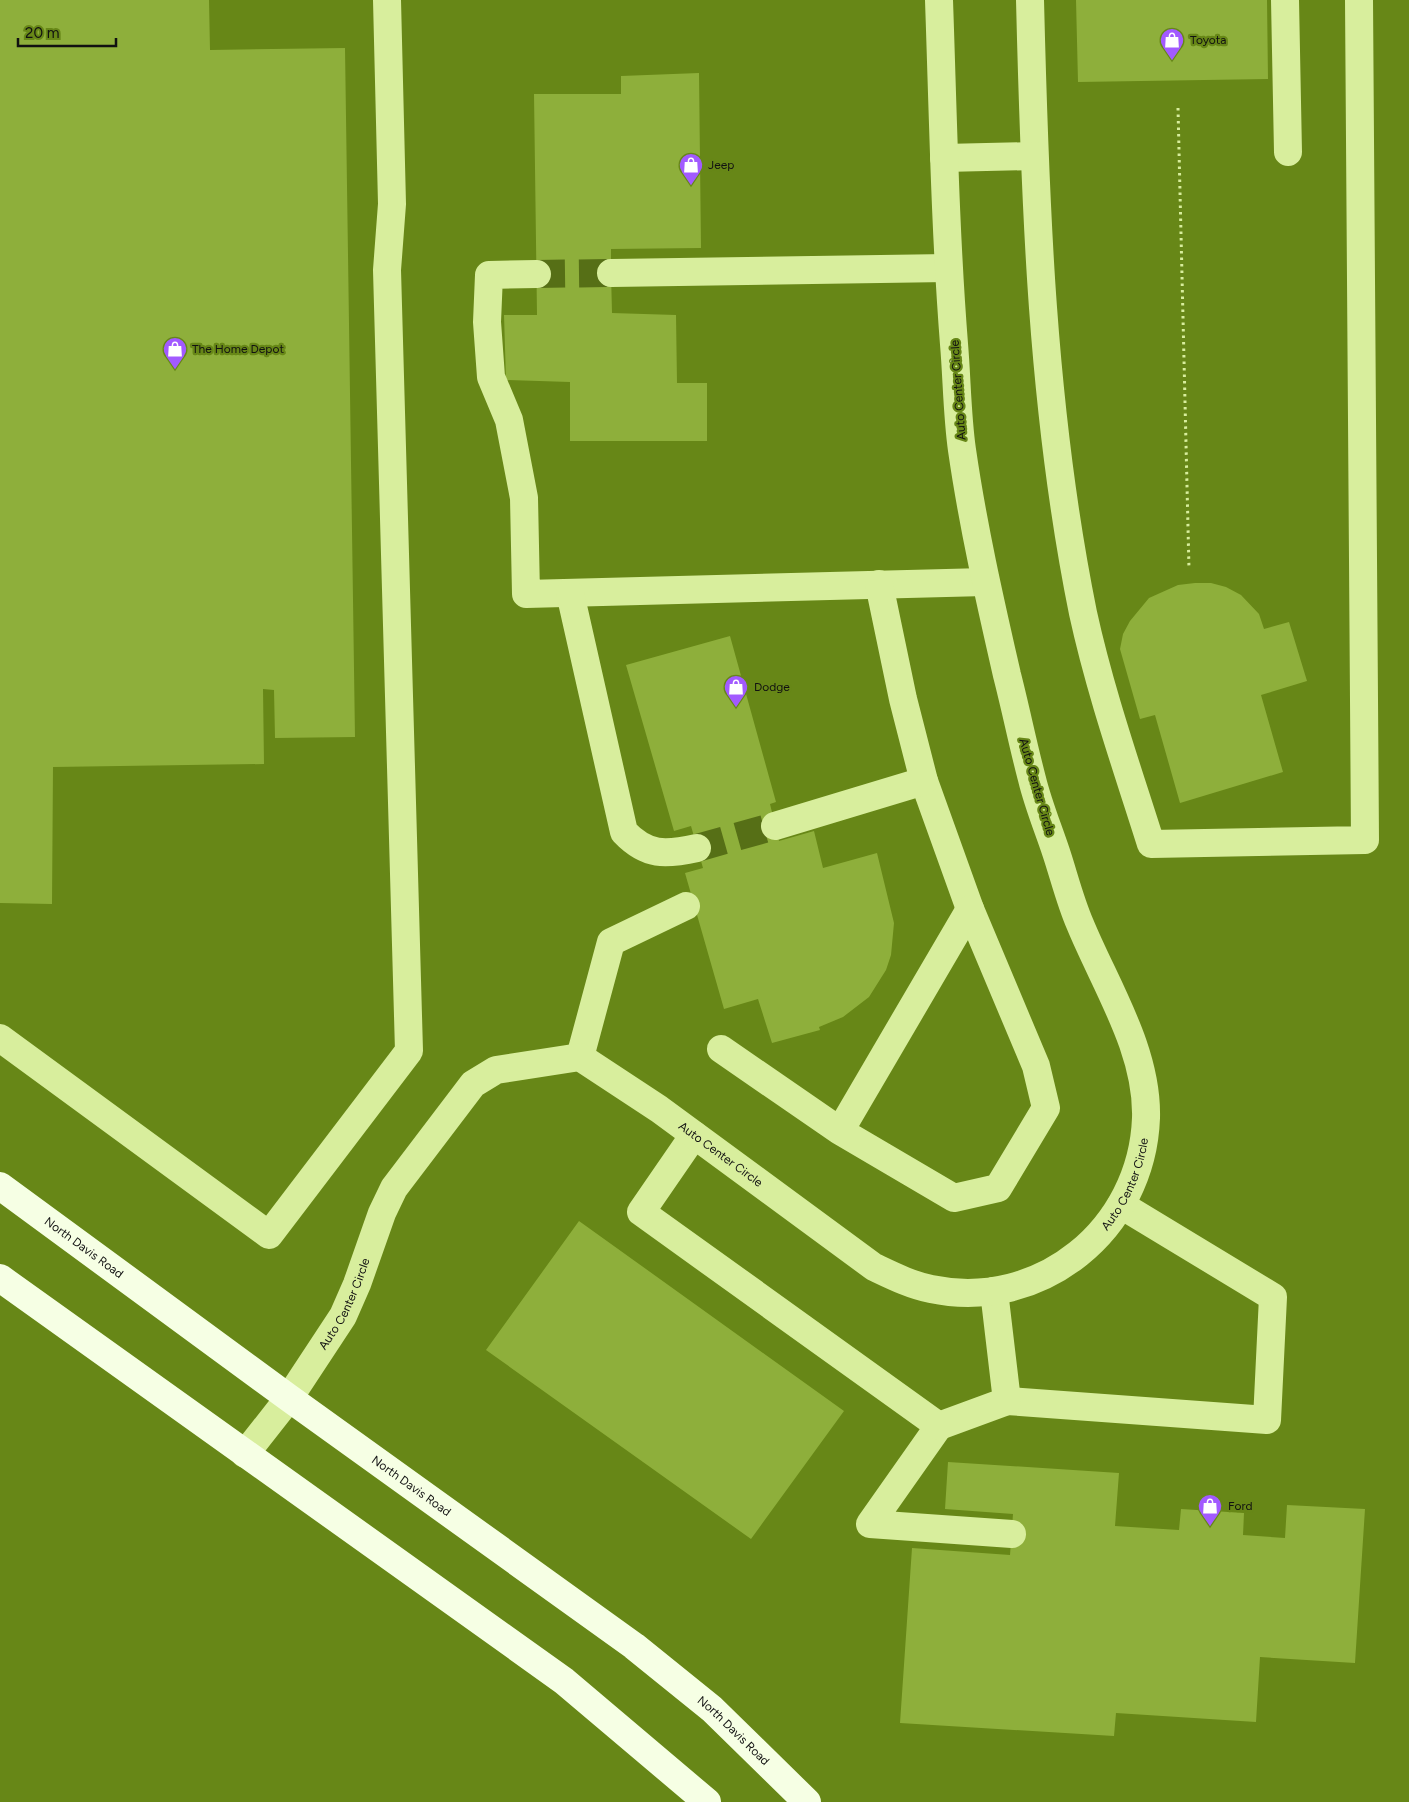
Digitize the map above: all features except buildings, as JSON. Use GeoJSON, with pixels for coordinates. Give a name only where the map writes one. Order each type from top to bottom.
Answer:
{"type":"FeatureCollection","features":[{"type":"Feature","properties":{"kind":"main road","name":"North Davis Road"},"geometry":{"type":"LineString","coordinates":[[0,1186],[289,1398],[634,1646],[712,1709],[807,1802]]}},
{"type":"Feature","properties":{"kind":"main road"},"geometry":{"type":"LineString","coordinates":[[2,1284],[564,1681],[707,1802]]}},
{"type":"Feature","properties":{"kind":"street"},"geometry":{"type":"LineString","coordinates":[[0,1038],[270,1235],[409,1051],[387,270],[392,204],[387,0]]}},
{"type":"Feature","properties":{"kind":"street","name":"Auto Center Circle"},"geometry":{"type":"LineString","coordinates":[[245,1454],[289,1398],[343,1316],[357,1284],[382,1213],[394,1188],[473,1084],[496,1070],[580,1057],[694,1135],[874,1267],[901,1280],[932,1289],[963,1293],[994,1291],[1024,1284],[1055,1271],[1083,1252],[1103,1230],[1121,1205],[1133,1179],[1142,1147],[1146,1117],[1142,1077],[1128,1034],[1079,921],[1032,781],[986,582],[962,448],[948,268],[939,0]]}},
{"type":"Feature","properties":{"kind":"street"},"geometry":{"type":"LineString","coordinates":[[1030,0],[1034,156],[1052,417],[1084,614],[1115,729],[1150,844],[1365,840],[1359,0]]}},
{"type":"Feature","properties":{"kind":"street"},"geometry":{"type":"LineString","coordinates":[[1285,0],[1288,152]]}},
{"type":"Feature","properties":{"kind":"street"},"geometry":{"type":"LineString","coordinates":[[944,158],[1034,156]]}},
{"type":"Feature","properties":{"kind":"street"},"geometry":{"type":"LineString","coordinates":[[611,273],[948,268]]}},
{"type":"Feature","properties":{"kind":"street"},"geometry":{"type":"LineString","coordinates":[[537,274],[489,275],[487,322],[491,377],[509,420],[524,498],[526,594],[986,582]]}},
{"type":"Feature","properties":{"kind":"street"},"geometry":{"type":"LineString","coordinates":[[721,1049],[840,1131],[954,1198],[998,1188],[1046,1108],[1036,1066],[970,909],[924,781],[902,699],[879,584]]}},
{"type":"Feature","properties":{"kind":"street"},"geometry":{"type":"LineString","coordinates":[[570,593],[624,832],[637,846],[656,852],[678,852],[697,848]]}},
{"type":"Feature","properties":{"kind":"street"},"geometry":{"type":"LineString","coordinates":[[775,826],[924,781]]}},
{"type":"Feature","properties":{"kind":"street"},"geometry":{"type":"LineString","coordinates":[[580,1057],[611,942],[686,906]]}},
{"type":"Feature","properties":{"kind":"street"},"geometry":{"type":"LineString","coordinates":[[840,1131],[970,909]]}},
{"type":"Feature","properties":{"kind":"street"},"geometry":{"type":"LineString","coordinates":[[694,1135],[641,1212],[939,1426]]}},
{"type":"Feature","properties":{"kind":"street"},"geometry":{"type":"LineString","coordinates":[[1012,1534],[870,1524],[939,1426],[1007,1401],[1268,1420],[1273,1297],[1121,1205]]}},
{"type":"Feature","properties":{"kind":"street"},"geometry":{"type":"LineString","coordinates":[[994,1291],[1007,1401]]}},
{"type":"Feature","properties":{"kind":"path"},"geometry":{"type":"LineString","coordinates":[[1178,108],[1189,569]]}},
{"type":"Feature","properties":{"kind":"tunnel"},"geometry":{"type":"LineString","coordinates":[[537,274],[611,273]]}},
{"type":"Feature","properties":{"kind":"tunnel"},"geometry":{"type":"LineString","coordinates":[[697,848],[775,826]]}},
{"type":"Feature","properties":{"kind":"place","name":"Toyota"},"geometry":{"type":"Point","coordinates":[1172,61]}},
{"type":"Feature","properties":{"kind":"place","name":"Jeep"},"geometry":{"type":"Point","coordinates":[691,186]}},
{"type":"Feature","properties":{"kind":"place","name":"The Home Depot"},"geometry":{"type":"Point","coordinates":[175,370]}},
{"type":"Feature","properties":{"kind":"place","name":"Dodge"},"geometry":{"type":"Point","coordinates":[736,708]}},
{"type":"Feature","properties":{"kind":"place","name":"Ford"},"geometry":{"type":"Point","coordinates":[1210,1527]}}]}
